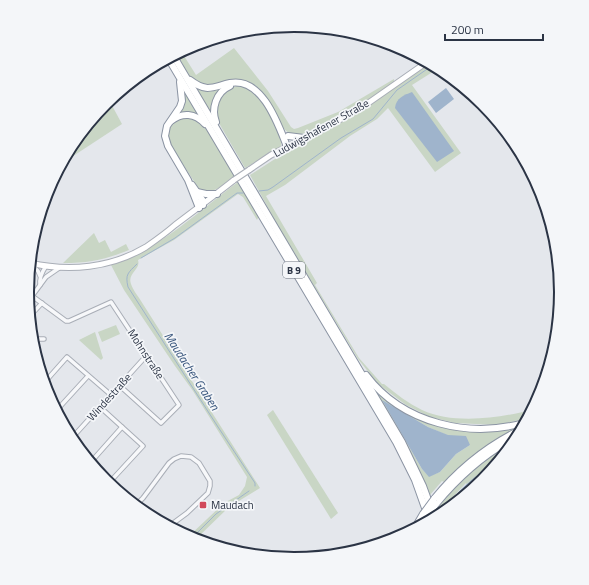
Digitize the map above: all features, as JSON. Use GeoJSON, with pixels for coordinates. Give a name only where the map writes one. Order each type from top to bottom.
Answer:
{"type":"FeatureCollection","features":[{"type":"Feature","properties":{"kind":"highway","name":"B 9"},"geometry":{"type":"LineString","coordinates":[[175,61],[183,77],[347,348],[411,459],[424,486],[433,513]]}},
{"type":"Feature","properties":{"kind":"highway","name":"B 9"},"geometry":{"type":"LineString","coordinates":[[172,63],[183,77]]}},
{"type":"Feature","properties":{"kind":"highway"},"geometry":{"type":"LineString","coordinates":[[200,205],[166,141],[165,132],[168,123],[180,107],[182,101],[183,77],[201,88],[207,89],[231,83],[244,83],[256,90],[278,126],[287,146]]}},
{"type":"Feature","properties":{"kind":"highway"},"geometry":{"type":"LineString","coordinates":[[217,134],[214,118],[216,101],[220,93],[226,88],[238,83]]}},
{"type":"Feature","properties":{"kind":"highway"},"geometry":{"type":"LineString","coordinates":[[168,123],[181,115],[192,115],[201,120],[217,134]]}},
{"type":"Feature","properties":{"kind":"highway"},"geometry":{"type":"LineString","coordinates":[[278,126],[288,136],[304,138]]}},
{"type":"Feature","properties":{"kind":"highway","name":"B 9"},"geometry":{"type":"LineString","coordinates":[[217,134],[396,442],[415,480],[426,517]]}},
{"type":"Feature","properties":{"kind":"highway"},"geometry":{"type":"LineString","coordinates":[[287,146],[288,136]]}},
{"type":"Feature","properties":{"kind":"highway"},"geometry":{"type":"LineString","coordinates":[[188,180],[203,201],[200,205]]}},
{"type":"Feature","properties":{"kind":"highway"},"geometry":{"type":"LineString","coordinates":[[197,192],[217,194]]}},
{"type":"Feature","properties":{"kind":"highway"},"geometry":{"type":"LineString","coordinates":[[347,348],[370,380],[378,388],[408,411],[426,419],[444,425],[477,430],[508,427],[519,424]]}},
{"type":"Feature","properties":{"kind":"highway"},"geometry":{"type":"LineString","coordinates":[[427,517],[435,501],[453,476],[473,459],[513,434]]}},
{"type":"Feature","properties":{"kind":"highway"},"geometry":{"type":"LineString","coordinates":[[435,501],[475,464],[496,448],[508,442]]}},
{"type":"Feature","properties":{"kind":"main road","name":"Ludwigshafener Straße"},"geometry":{"type":"LineString","coordinates":[[36,265],[59,268],[88,267],[109,263],[145,247],[249,170],[287,146],[325,128],[364,106],[422,65]]}},
{"type":"Feature","properties":{"kind":"street"},"geometry":{"type":"LineString","coordinates":[[46,266],[46,277]]}},
{"type":"Feature","properties":{"kind":"street"},"geometry":{"type":"LineString","coordinates":[[40,285],[42,270],[46,266]]}},
{"type":"Feature","properties":{"kind":"street"},"geometry":{"type":"LineString","coordinates":[[34,293],[46,277],[59,268]]}},
{"type":"Feature","properties":{"kind":"street"},"geometry":{"type":"LineString","coordinates":[[35,269],[39,273],[40,277]]}},
{"type":"Feature","properties":{"kind":"street","name":"Mohnstraße"},"geometry":{"type":"LineString","coordinates":[[34,298],[63,320],[69,321],[111,302],[179,405],[161,423],[120,386]]}},
{"type":"Feature","properties":{"kind":"street"},"geometry":{"type":"LineString","coordinates":[[35,311],[42,303]]}},
{"type":"Feature","properties":{"kind":"street"},"geometry":{"type":"LineString","coordinates":[[38,340],[44,339]]}},
{"type":"Feature","properties":{"kind":"street","name":"Windestraße"},"geometry":{"type":"LineString","coordinates":[[76,434],[147,355]]}},
{"type":"Feature","properties":{"kind":"street"},"geometry":{"type":"LineString","coordinates":[[49,378],[67,357],[111,395]]}},
{"type":"Feature","properties":{"kind":"street"},"geometry":{"type":"LineString","coordinates":[[60,406],[88,376]]}},
{"type":"Feature","properties":{"kind":"street"},"geometry":{"type":"LineString","coordinates":[[100,407],[143,446],[112,479]]}},
{"type":"Feature","properties":{"kind":"street"},"geometry":{"type":"LineString","coordinates":[[94,458],[122,427]]}},
{"type":"Feature","properties":{"kind":"street"},"geometry":{"type":"LineString","coordinates":[[140,502],[174,459],[184,456],[194,459],[209,479],[209,490],[208,493],[187,513],[173,523]]}},
{"type":"Feature","properties":{"kind":"green space"},"geometry":{"type":"Polygon","coordinates":[[[234,48],[268,91],[291,127],[294,129],[338,112],[394,79],[394,83],[328,124],[302,134],[292,134],[282,126],[274,115],[263,94],[256,86],[244,81],[208,87],[202,85],[193,80],[180,59],[184,57],[196,75],[234,48]]]}},
{"type":"Feature","properties":{"kind":"green space"},"geometry":{"type":"Polygon","coordinates":[[[423,66],[433,72],[412,85],[461,153],[435,172],[388,108],[377,119],[350,136],[285,185],[266,196],[317,283],[315,285],[359,358],[382,384],[422,410],[435,415],[463,419],[493,417],[527,411],[522,420],[497,425],[455,423],[430,417],[406,405],[378,384],[358,359],[277,224],[250,175],[292,148],[363,109],[423,66]]]}},
{"type":"Feature","properties":{"kind":"green space"},"geometry":{"type":"Polygon","coordinates":[[[231,84],[222,89],[213,117],[193,85],[201,89],[231,84]]]}},
{"type":"Feature","properties":{"kind":"green space"},"geometry":{"type":"Polygon","coordinates":[[[237,86],[244,87],[257,95],[269,113],[282,140],[281,147],[245,168],[216,118],[219,97],[231,88],[237,86]]]}},
{"type":"Feature","properties":{"kind":"green space"},"geometry":{"type":"Polygon","coordinates":[[[184,91],[200,117],[177,115],[185,99],[184,91]]]}},
{"type":"Feature","properties":{"kind":"green space"},"geometry":{"type":"Polygon","coordinates":[[[112,106],[122,124],[73,156],[88,134],[112,106]]]}},
{"type":"Feature","properties":{"kind":"green space"},"geometry":{"type":"Polygon","coordinates":[[[186,116],[199,120],[207,130],[234,176],[222,186],[214,190],[204,191],[199,189],[171,146],[168,130],[172,124],[186,116]]]}},
{"type":"Feature","properties":{"kind":"green space"},"geometry":{"type":"Polygon","coordinates":[[[238,182],[259,216],[257,220],[243,197],[238,194],[174,240],[138,260],[138,266],[132,274],[130,280],[134,291],[260,488],[229,507],[200,535],[193,532],[224,503],[239,495],[245,486],[247,477],[193,391],[124,290],[111,265],[146,250],[178,229],[238,182]]]}},
{"type":"Feature","properties":{"kind":"green space"},"geometry":{"type":"Polygon","coordinates":[[[94,233],[99,243],[105,240],[111,252],[126,244],[129,250],[97,260],[63,263],[94,233]]]}},
{"type":"Feature","properties":{"kind":"green space"},"geometry":{"type":"Polygon","coordinates":[[[116,325],[120,334],[102,342],[98,332],[116,325]]]}},
{"type":"Feature","properties":{"kind":"green space"},"geometry":{"type":"Polygon","coordinates":[[[95,332],[103,358],[101,360],[79,340],[95,332]]]}},
{"type":"Feature","properties":{"kind":"green space"},"geometry":{"type":"Polygon","coordinates":[[[372,387],[376,388],[405,411],[431,424],[453,429],[481,432],[518,426],[471,457],[444,482],[442,481],[430,495],[408,449],[372,387]],[[383,401],[422,469],[429,476],[440,472],[456,454],[470,445],[428,427],[383,401]]]}},
{"type":"Feature","properties":{"kind":"green space"},"geometry":{"type":"Polygon","coordinates":[[[273,410],[338,513],[331,519],[267,415],[273,410]]]}},
{"type":"Feature","properties":{"kind":"green space"},"geometry":{"type":"Polygon","coordinates":[[[503,449],[479,477],[468,487],[466,483],[450,501],[435,511],[461,480],[484,460],[503,449]]]}},
{"type":"Feature","properties":{"kind":"water"},"geometry":{"type":"Polygon","coordinates":[[[446,88],[454,99],[436,113],[428,102],[446,88]]]}},
{"type":"Feature","properties":{"kind":"water"},"geometry":{"type":"Polygon","coordinates":[[[412,92],[454,151],[437,162],[395,108],[399,99],[412,92]]]}},
{"type":"Feature","properties":{"kind":"water"},"geometry":{"type":"Polygon","coordinates":[[[382,400],[428,427],[448,435],[466,436],[470,445],[456,454],[440,472],[429,477],[422,469],[382,400]]]}},
{"type":"Feature","properties":{"kind":"water"},"geometry":{"type":"Polygon","coordinates":[[[484,470],[479,477],[454,498],[460,491],[484,470]]]}},
{"type":"Feature","properties":{"kind":"waterway"},"geometry":{"type":"LineString","coordinates":[[259,191],[268,190],[273,187],[341,138],[373,119],[397,90],[428,69]]}},
{"type":"Feature","properties":{"kind":"waterway"},"geometry":{"type":"LineString","coordinates":[[141,258],[175,238],[237,193],[243,193]]}},
{"type":"Feature","properties":{"kind":"waterway","name":"Maudacher Graben"},"geometry":{"type":"LineString","coordinates":[[137,264],[127,276],[128,287],[255,483],[255,486]]}},
{"type":"Feature","properties":{"kind":"waterway","name":"Maudacher Graben"},"geometry":{"type":"LineString","coordinates":[[196,534],[216,514],[249,491]]}},
{"type":"Feature","properties":{"kind":"place","name":"Maudach"},"geometry":{"type":"Point","coordinates":[203,505]}}]}
